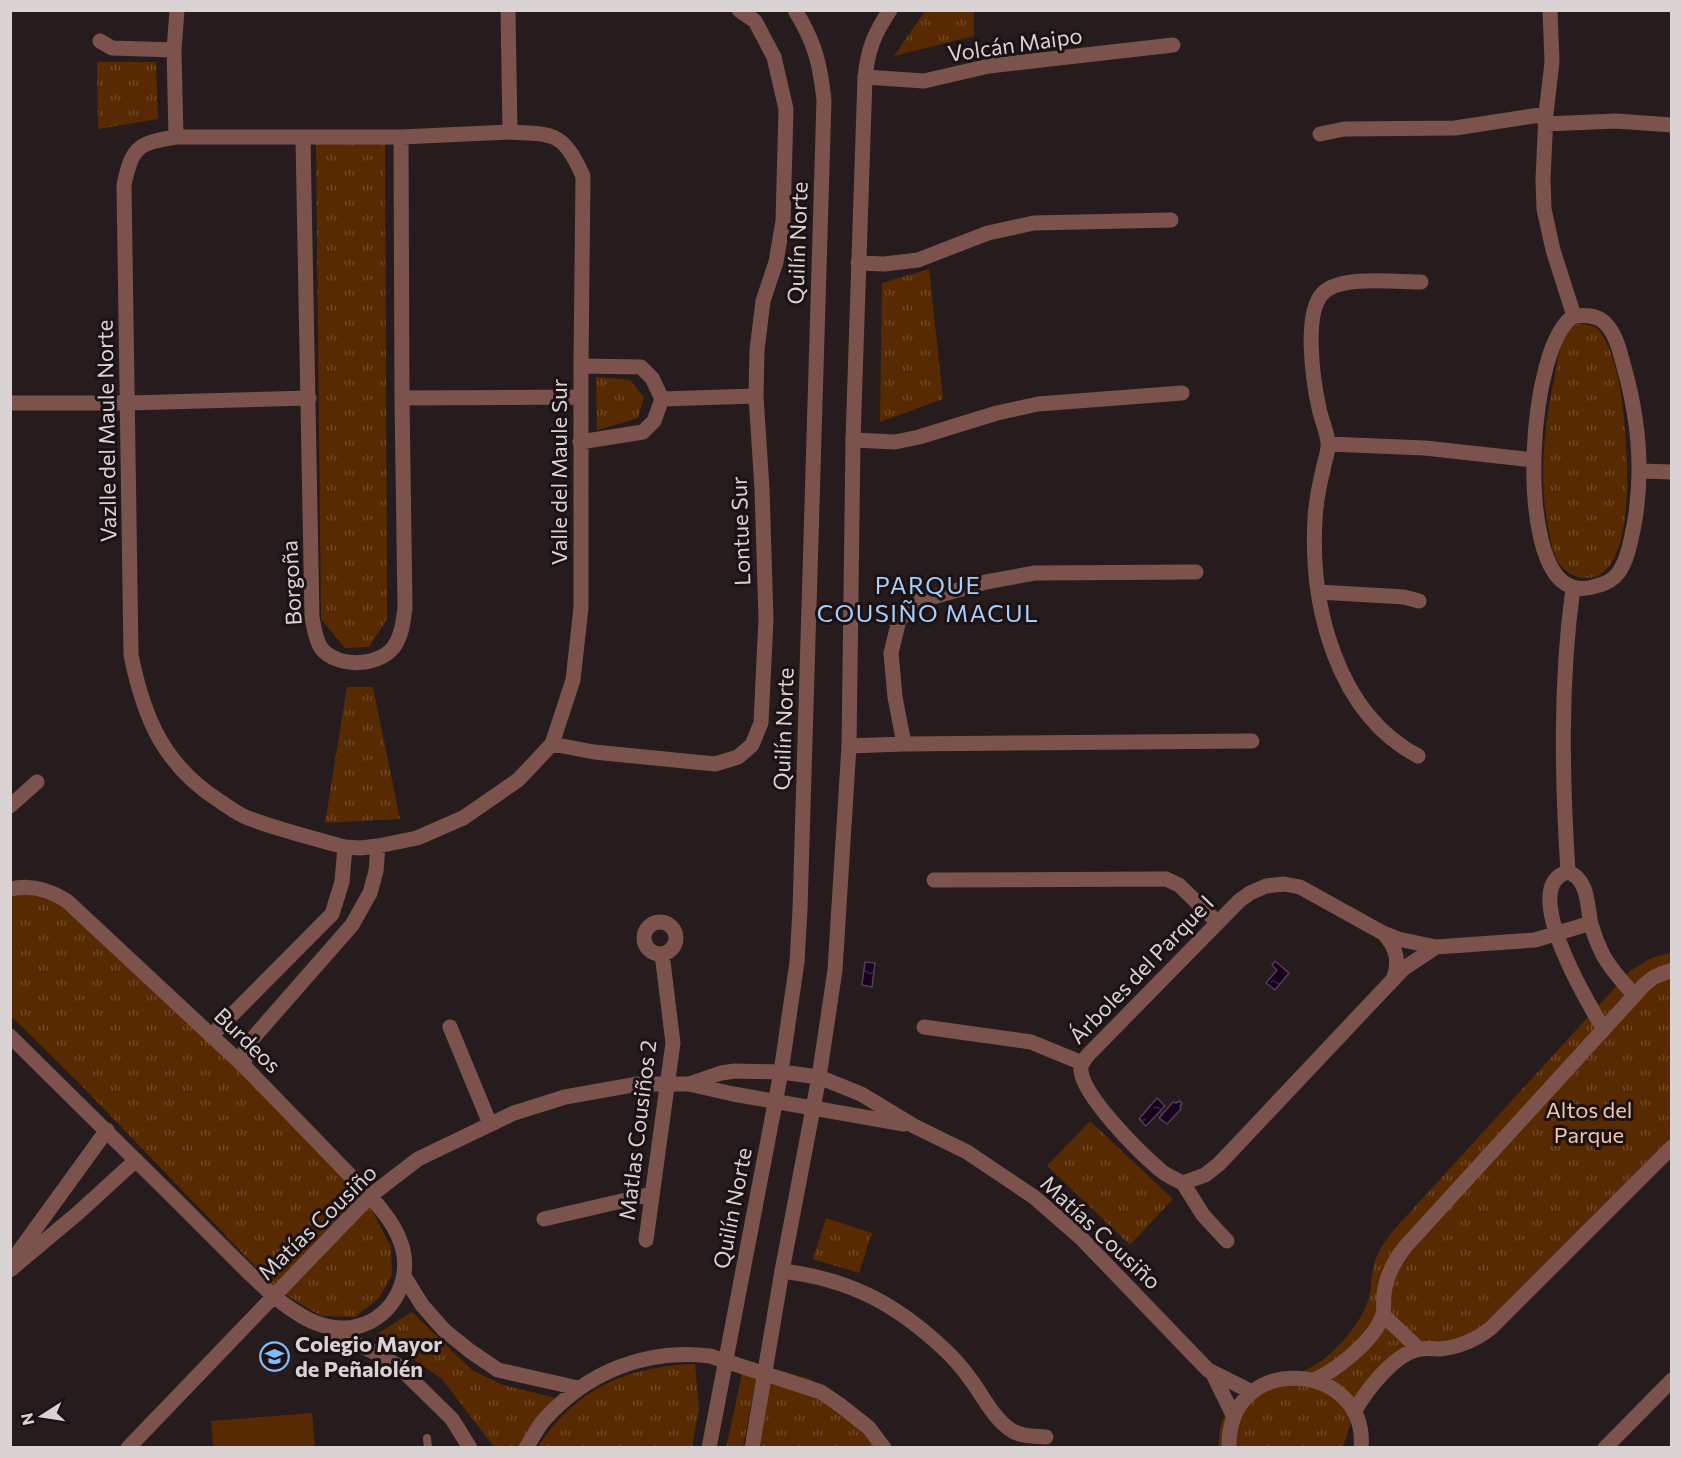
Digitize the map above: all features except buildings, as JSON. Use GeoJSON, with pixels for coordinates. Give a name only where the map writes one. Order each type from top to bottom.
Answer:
{"type":"FeatureCollection","features":[{"type":"Feature","properties":{"kind":"street"},"geometry":{"type":"LineString","coordinates":[[176,137],[174,50],[177,10]]}},
{"type":"Feature","properties":{"kind":"street"},"geometry":{"type":"LineString","coordinates":[[508,10],[510,132]]}},
{"type":"Feature","properties":{"kind":"street","name":"Lontue Sur"},"geometry":{"type":"LineString","coordinates":[[552,744],[594,752],[716,765],[738,757],[752,745],[761,723],[766,619],[762,489],[756,396],[757,350],[763,301],[776,262],[783,221],[786,110],[774,57],[755,21],[739,10]]}},
{"type":"Feature","properties":{"kind":"street","name":"Quilín Norte"},"geometry":{"type":"LineString","coordinates":[[710,1448],[781,1072],[797,962],[824,100],[820,64],[810,38],[795,10]]}},
{"type":"Feature","properties":{"kind":"street"},"geometry":{"type":"LineString","coordinates":[[752,1448],[782,1271],[819,1077],[835,970],[849,746],[853,440],[864,77],[867,56],[875,33],[890,10]]}},
{"type":"Feature","properties":{"kind":"street"},"geometry":{"type":"LineString","coordinates":[[1550,10],[1552,63],[1546,119],[1544,208],[1553,250],[1574,316]]}},
{"type":"Feature","properties":{"kind":"street"},"geometry":{"type":"LineString","coordinates":[[100,41],[112,48],[174,50]]}},
{"type":"Feature","properties":{"kind":"street","name":"Volcán Maipo"},"geometry":{"type":"LineString","coordinates":[[864,77],[924,81],[989,66],[1173,45]]}},
{"type":"Feature","properties":{"kind":"street"},"geometry":{"type":"LineString","coordinates":[[1320,134],[1344,129],[1455,128],[1546,119],[1671,125]]}},
{"type":"Feature","properties":{"kind":"street","name":"Valle del Maule Sur"},"geometry":{"type":"LineString","coordinates":[[353,848],[378,846],[417,838],[463,818],[518,780],[552,744],[573,680],[581,608],[583,176],[572,152],[559,138],[545,133],[510,132],[401,137]]}},
{"type":"Feature","properties":{"kind":"street","name":"Vazlle del Maule Norte"},"geometry":{"type":"LineString","coordinates":[[353,848],[246,818],[190,780],[170,757],[154,730],[138,693],[130,655],[124,185],[129,163],[140,146],[176,137],[401,137]]}},
{"type":"Feature","properties":{"kind":"street","name":"Borgoña"},"geometry":{"type":"LineString","coordinates":[[303,138],[312,617],[316,638],[322,649],[336,659],[360,663],[377,659],[392,648],[402,631],[405,608],[401,137]]}},
{"type":"Feature","properties":{"kind":"street"},"geometry":{"type":"LineString","coordinates":[[858,263],[884,264],[918,260],[988,233],[1034,223],[1171,220]]}},
{"type":"Feature","properties":{"kind":"street"},"geometry":{"type":"LineString","coordinates":[[1418,756],[1391,739],[1378,727],[1353,693],[1334,656],[1327,636],[1315,556],[1315,518],[1328,444],[1319,409],[1313,369],[1313,320],[1318,300],[1328,289],[1346,283],[1421,282]]}},
{"type":"Feature","properties":{"kind":"street"},"geometry":{"type":"LineString","coordinates":[[1574,316],[1589,316],[1603,321],[1611,330],[1617,343],[1634,407],[1640,471],[1632,539],[1623,565],[1618,574],[1603,584],[1582,589],[1564,584],[1557,577],[1545,555],[1537,522],[1534,460],[1540,393],[1550,355],[1563,326],[1574,316]]}},
{"type":"Feature","properties":{"kind":"street"},"geometry":{"type":"LineString","coordinates":[[580,442],[644,432],[654,421],[662,399],[652,378],[641,368],[581,366]]}},
{"type":"Feature","properties":{"kind":"street"},"geometry":{"type":"LineString","coordinates":[[853,440],[895,442],[997,413],[1038,404],[1182,393]]}},
{"type":"Feature","properties":{"kind":"street"},"geometry":{"type":"LineString","coordinates":[[662,399],[756,396]]}},
{"type":"Feature","properties":{"kind":"street"},"geometry":{"type":"LineString","coordinates":[[402,398],[581,397]]}},
{"type":"Feature","properties":{"kind":"street"},"geometry":{"type":"LineString","coordinates":[[10,403],[128,403],[309,398]]}},
{"type":"Feature","properties":{"kind":"street"},"geometry":{"type":"LineString","coordinates":[[1328,444],[1425,448],[1534,460]]}},
{"type":"Feature","properties":{"kind":"street"},"geometry":{"type":"LineString","coordinates":[[1640,471],[1671,472]]}},
{"type":"Feature","properties":{"kind":"street"},"geometry":{"type":"LineString","coordinates":[[904,744],[895,697],[891,653],[899,620],[919,601],[986,582],[1035,573],[1196,572]]}},
{"type":"Feature","properties":{"kind":"street"},"geometry":{"type":"LineString","coordinates":[[1568,872],[1562,772],[1563,696],[1566,639],[1573,588]]}},
{"type":"Feature","properties":{"kind":"street"},"geometry":{"type":"LineString","coordinates":[[1319,592],[1404,597],[1419,601]]}},
{"type":"Feature","properties":{"kind":"street"},"geometry":{"type":"LineString","coordinates":[[849,746],[1252,741]]}},
{"type":"Feature","properties":{"kind":"street"},"geometry":{"type":"LineString","coordinates":[[10,807],[37,782]]}},
{"type":"Feature","properties":{"kind":"street"},"geometry":{"type":"LineString","coordinates":[[244,1066],[243,1055],[246,1046],[352,924],[370,893],[376,871],[378,846]]}},
{"type":"Feature","properties":{"kind":"street"},"geometry":{"type":"LineString","coordinates":[[211,1036],[332,914],[353,848]]}},
{"type":"Feature","properties":{"kind":"street"},"geometry":{"type":"LineString","coordinates":[[1568,872],[1573,874],[1584,887],[1591,923],[1603,955],[1612,970],[1634,995]]}},
{"type":"Feature","properties":{"kind":"street"},"geometry":{"type":"LineString","coordinates":[[1568,872],[1555,880],[1549,893],[1549,901],[1570,971],[1603,1028]]}},
{"type":"Feature","properties":{"kind":"street"},"geometry":{"type":"LineString","coordinates":[[934,880],[1166,879],[1179,885],[1217,922]]}},
{"type":"Feature","properties":{"kind":"street","name":"Árboles del Parque I"},"geometry":{"type":"LineString","coordinates":[[1183,1183],[1160,1170],[1109,1119],[1080,1071],[1082,1063],[1217,922],[1250,893],[1266,886],[1284,884],[1299,887],[1383,933],[1407,942],[1436,947],[1522,942],[1558,935],[1591,923]]}},
{"type":"Feature","properties":{"kind":"street","name":"Burdeos"},"geometry":{"type":"LineString","coordinates":[[10,889],[26,887],[45,889],[68,901],[244,1066],[370,1196],[389,1219],[400,1239],[404,1259],[404,1276],[393,1303],[372,1321],[361,1326],[342,1329],[317,1324]]}},
{"type":"Feature","properties":{"kind":"street"},"geometry":{"type":"LineString","coordinates":[[1383,933],[1393,944],[1396,954],[1396,971],[1391,983]]}},
{"type":"Feature","properties":{"kind":"street"},"geometry":{"type":"LineString","coordinates":[[1227,1241],[1203,1215],[1183,1183],[1205,1175],[1219,1164],[1403,969],[1436,947]]}},
{"type":"Feature","properties":{"kind":"street","name":"MatIas Cousiños 2"},"geometry":{"type":"LineString","coordinates":[[646,1240],[673,1043],[662,954]]}},
{"type":"Feature","properties":{"kind":"street"},"geometry":{"type":"LineString","coordinates":[[1314,1380],[1332,1371],[1368,1339],[1383,1315],[1384,1290],[1393,1263],[1405,1247],[1634,995],[1654,977],[1671,969]]}},
{"type":"Feature","properties":{"kind":"street"},"geometry":{"type":"LineString","coordinates":[[450,1027],[490,1124]]}},
{"type":"Feature","properties":{"kind":"street"},"geometry":{"type":"LineString","coordinates":[[924,1028],[1031,1042],[1082,1063]]}},
{"type":"Feature","properties":{"kind":"street","name":"Burdeos"},"geometry":{"type":"LineString","coordinates":[[10,1036],[273,1296],[285,1306],[317,1324],[360,1344],[398,1366],[452,1419],[470,1448]]}},
{"type":"Feature","properties":{"kind":"street","name":"Matías Cousiño"},"geometry":{"type":"LineString","coordinates":[[128,1448],[370,1196],[418,1159],[514,1113],[565,1097],[638,1084],[689,1084],[728,1072],[781,1072],[819,1077],[861,1094],[914,1126],[967,1152],[1034,1197],[1081,1238],[1212,1372],[1234,1417]]}},
{"type":"Feature","properties":{"kind":"street","name":"Matías Cousiño"},"geometry":{"type":"LineString","coordinates":[[689,1084],[914,1126]]}},
{"type":"Feature","properties":{"kind":"street"},"geometry":{"type":"LineString","coordinates":[[10,1263],[107,1130]]}},
{"type":"Feature","properties":{"kind":"street"},"geometry":{"type":"LineString","coordinates":[[1354,1412],[1379,1378],[1397,1362],[1419,1348],[1438,1349],[1460,1345],[1482,1335],[1491,1328],[1671,1147]]}},
{"type":"Feature","properties":{"kind":"street"},"geometry":{"type":"LineString","coordinates":[[10,1270],[136,1160]]}},
{"type":"Feature","properties":{"kind":"street"},"geometry":{"type":"LineString","coordinates":[[544,1219],[652,1194]]}},
{"type":"Feature","properties":{"kind":"street"},"geometry":{"type":"LineString","coordinates":[[782,1271],[832,1280],[862,1292],[895,1310],[946,1350],[967,1373],[995,1414],[1011,1430],[1028,1436],[1046,1437]]}},
{"type":"Feature","properties":{"kind":"street","name":"Burdeos"},"geometry":{"type":"LineString","coordinates":[[404,1276],[422,1305],[444,1330],[498,1371],[578,1388]]}},
{"type":"Feature","properties":{"kind":"street"},"geometry":{"type":"LineString","coordinates":[[1383,1315],[1419,1348]]}},
{"type":"Feature","properties":{"kind":"street"},"geometry":{"type":"LineString","coordinates":[[526,1448],[543,1421],[578,1388],[605,1372],[634,1361],[664,1355],[696,1354],[710,1356],[821,1392],[869,1428],[884,1448]]}},
{"type":"Feature","properties":{"kind":"street","name":"Matías Cousiño"},"geometry":{"type":"LineString","coordinates":[[1212,1372],[1252,1392]]}},
{"type":"Feature","properties":{"kind":"street"},"geometry":{"type":"LineString","coordinates":[[1228,1448],[1228,1435],[1234,1417],[1238,1408],[1252,1392],[1276,1380],[1301,1377],[1330,1387],[1344,1398],[1354,1412],[1359,1427],[1361,1448]]}},
{"type":"Feature","properties":{"kind":"street"},"geometry":{"type":"LineString","coordinates":[[1605,1448],[1671,1380]]}},
{"type":"Feature","properties":{"kind":"green space"},"geometry":{"type":"Polygon","coordinates":[[[925,11],[974,11],[974,36],[894,56],[925,11]]]}},
{"type":"Feature","properties":{"kind":"green space"},"geometry":{"type":"Polygon","coordinates":[[[97,62],[156,62],[158,119],[98,129],[97,62]]]}},
{"type":"Feature","properties":{"kind":"green space"},"geometry":{"type":"Polygon","coordinates":[[[385,142],[387,619],[369,647],[345,648],[321,619],[316,144],[385,142]]]}},
{"type":"Feature","properties":{"kind":"green space"},"geometry":{"type":"Polygon","coordinates":[[[929,269],[943,399],[880,422],[882,283],[929,269]]]}},
{"type":"Feature","properties":{"kind":"green space"},"geometry":{"type":"Polygon","coordinates":[[[1579,323],[1596,327],[1611,354],[1620,391],[1627,462],[1625,512],[1617,550],[1610,565],[1599,575],[1585,578],[1577,577],[1566,571],[1555,555],[1546,512],[1543,473],[1548,414],[1559,353],[1568,332],[1579,323]]]}},
{"type":"Feature","properties":{"kind":"green space"},"geometry":{"type":"Polygon","coordinates":[[[596,377],[630,380],[644,397],[638,418],[597,430],[596,377]]]}},
{"type":"Feature","properties":{"kind":"green space"},"geometry":{"type":"Polygon","coordinates":[[[347,687],[373,687],[400,819],[325,823],[347,687]]]}},
{"type":"Feature","properties":{"kind":"green space"},"geometry":{"type":"Polygon","coordinates":[[[14,894],[42,896],[65,906],[221,1049],[368,1203],[391,1247],[392,1275],[379,1298],[355,1317],[321,1316],[278,1290],[78,1082],[11,1016],[10,896],[14,894]]]}},
{"type":"Feature","properties":{"kind":"green space","name":"Altos del Parque"},"geometry":{"type":"Polygon","coordinates":[[[1671,953],[1671,1138],[1495,1327],[1403,1362],[1353,1416],[1343,1447],[1218,1448],[1221,1425],[1226,1413],[1234,1403],[1254,1389],[1315,1365],[1345,1339],[1365,1309],[1375,1263],[1391,1233],[1630,971],[1651,958],[1671,953]]]}},
{"type":"Feature","properties":{"kind":"green space"},"geometry":{"type":"Polygon","coordinates":[[[1090,1121],[1173,1199],[1130,1245],[1047,1166],[1090,1121]]]}},
{"type":"Feature","properties":{"kind":"green space"},"geometry":{"type":"Polygon","coordinates":[[[826,1218],[872,1233],[859,1273],[813,1259],[826,1218]]]}},
{"type":"Feature","properties":{"kind":"green space"},"geometry":{"type":"Polygon","coordinates":[[[412,1312],[472,1370],[503,1385],[556,1398],[523,1447],[494,1447],[442,1379],[377,1334],[412,1312]]]}},
{"type":"Feature","properties":{"kind":"green space"},"geometry":{"type":"Polygon","coordinates":[[[695,1364],[699,1409],[692,1447],[538,1447],[569,1410],[605,1384],[647,1370],[695,1364]]]}},
{"type":"Feature","properties":{"kind":"green space"},"geometry":{"type":"Polygon","coordinates":[[[771,1368],[810,1379],[830,1391],[883,1448],[756,1448],[771,1368]]]}},
{"type":"Feature","properties":{"kind":"green space"},"geometry":{"type":"Polygon","coordinates":[[[742,1374],[752,1374],[756,1380],[743,1447],[726,1448],[742,1374]]]}},
{"type":"Feature","properties":{"kind":"green space"},"geometry":{"type":"Polygon","coordinates":[[[312,1413],[315,1447],[213,1447],[211,1421],[312,1413]]]}},
{"type":"Feature","properties":{"kind":"water"},"geometry":{"type":"Polygon","coordinates":[[[1275,961],[1289,973],[1275,990],[1266,983],[1277,970],[1272,965],[1275,961]]]}},
{"type":"Feature","properties":{"kind":"water"},"geometry":{"type":"Polygon","coordinates":[[[865,962],[875,963],[872,987],[862,985],[865,962]]]}},
{"type":"Feature","properties":{"kind":"water"},"geometry":{"type":"Polygon","coordinates":[[[1157,1098],[1165,1106],[1146,1126],[1139,1119],[1157,1098]]]}},
{"type":"Feature","properties":{"kind":"water"},"geometry":{"type":"Polygon","coordinates":[[[1180,1101],[1181,1109],[1167,1124],[1159,1118],[1173,1102],[1180,1101]]]}},
{"type":"Feature","properties":{"kind":"place","name":"Colegio Mayor de Peñalolén"},"geometry":{"type":"Point","coordinates":[274,1356]}},
{"type":"Feature","properties":{"kind":"district","name":"PARQUE COUSIÑO MACUL"},"geometry":{"type":"Point","coordinates":[928,598]}}]}
